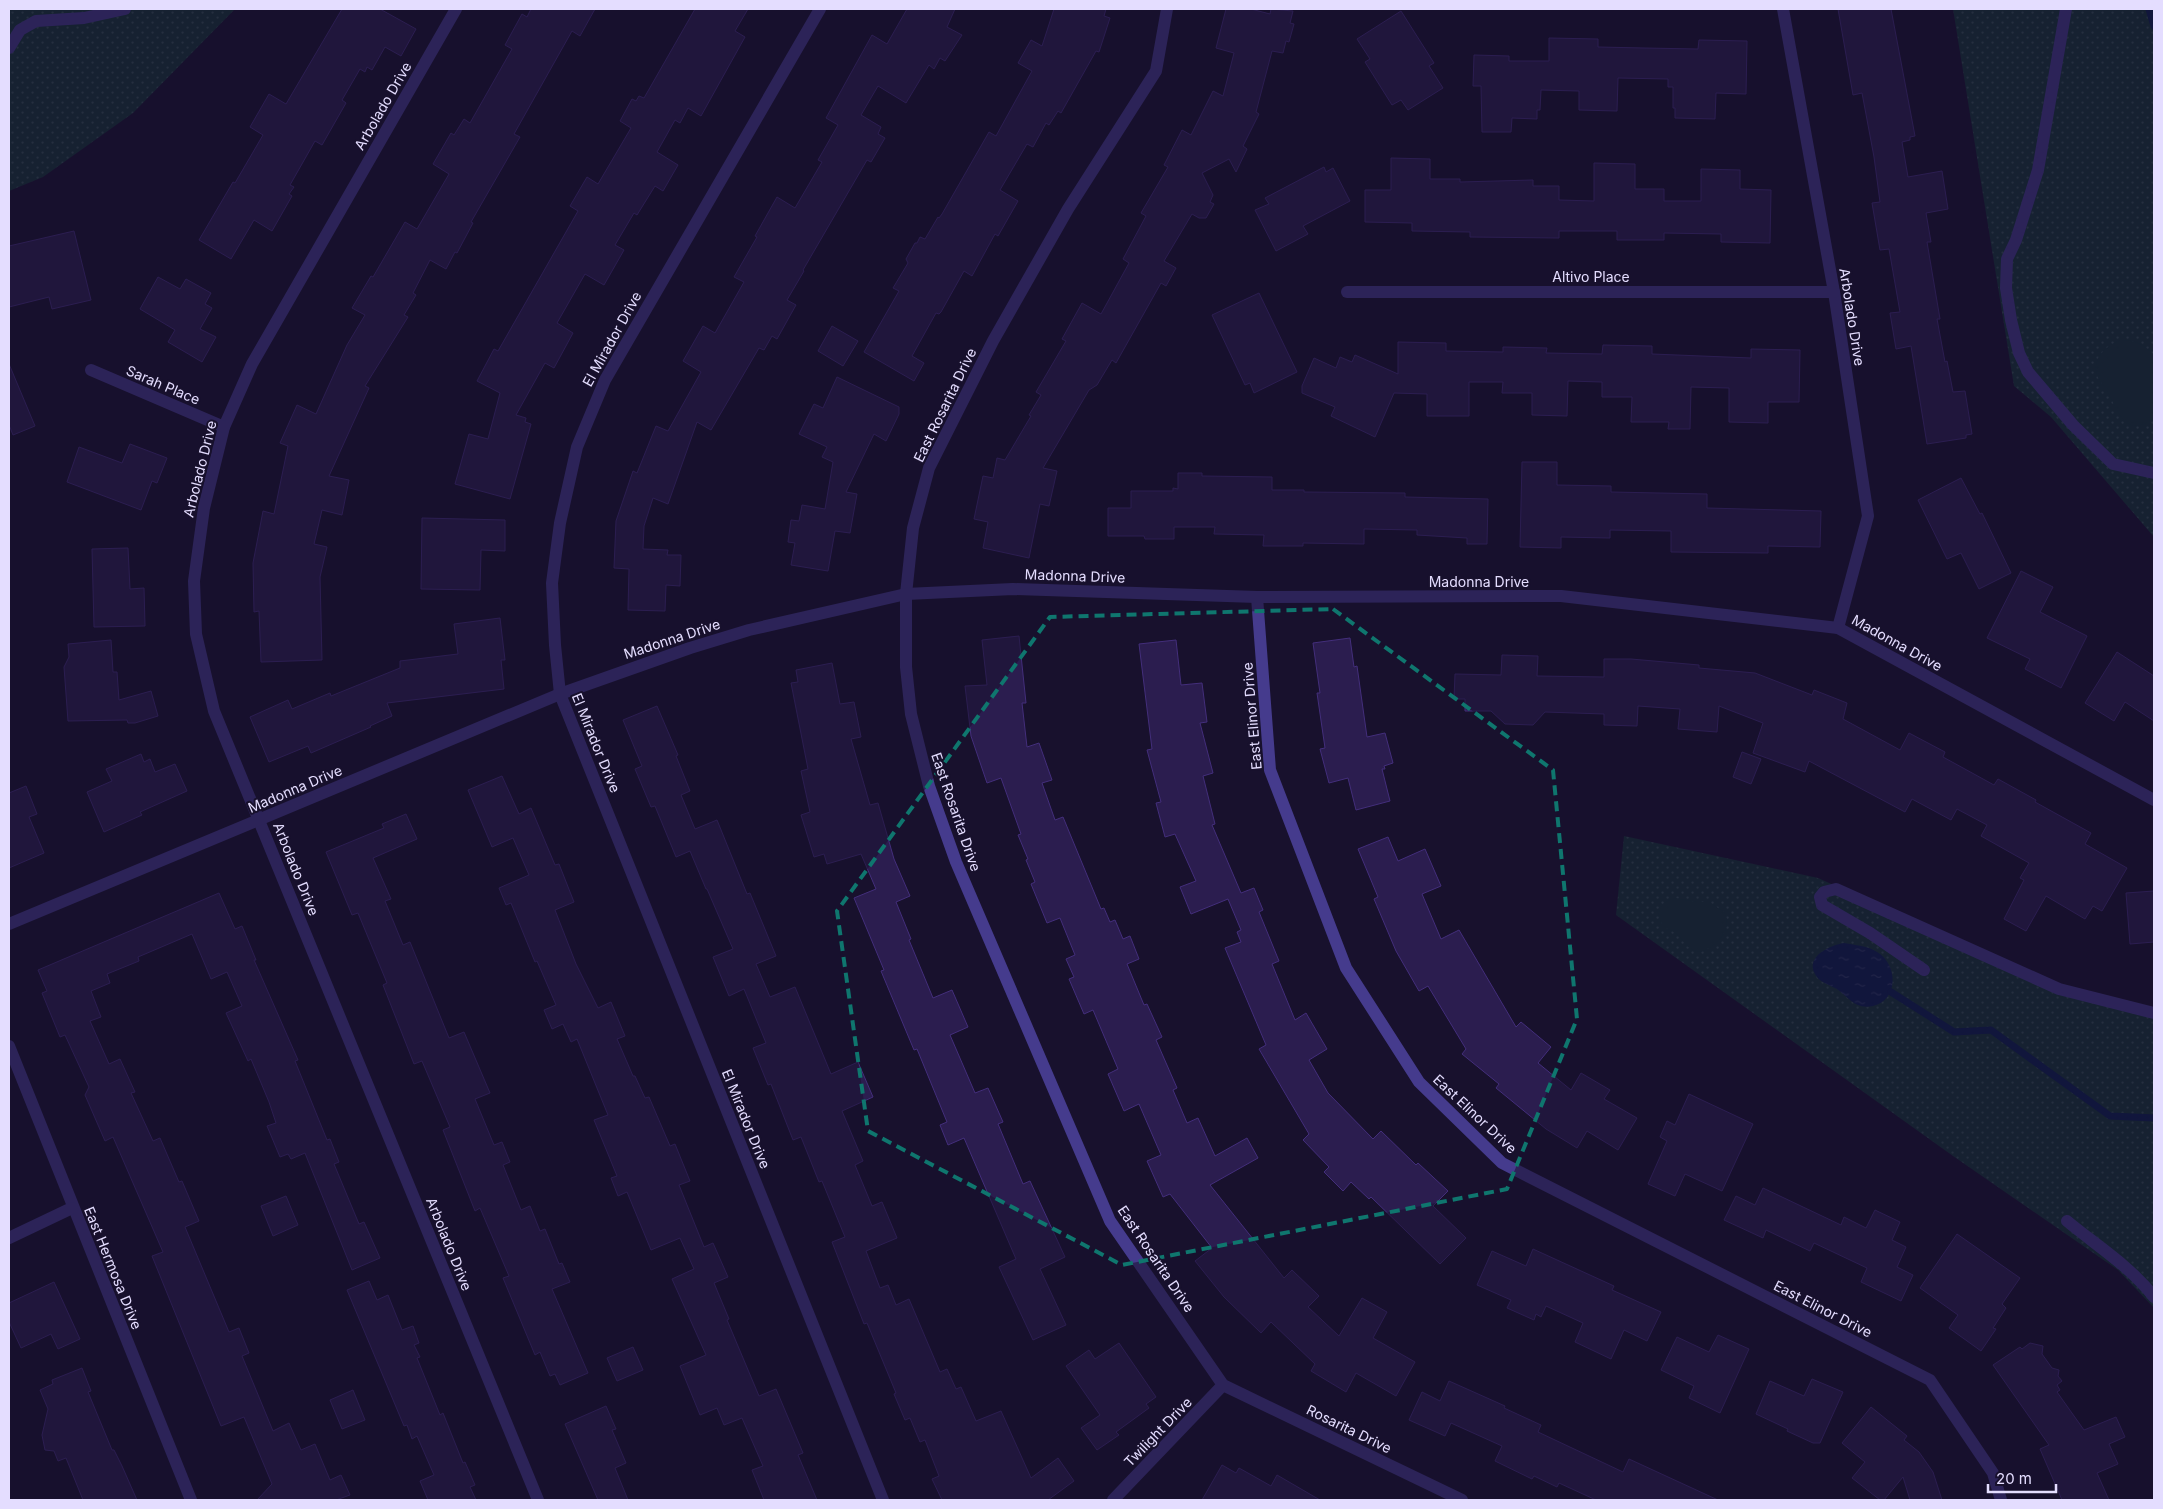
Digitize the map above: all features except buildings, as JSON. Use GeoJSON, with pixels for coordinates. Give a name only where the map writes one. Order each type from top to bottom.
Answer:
{"type":"FeatureCollection","features":[{"type":"Feature","properties":{"kind":"street"},"geometry":{"type":"LineString","coordinates":[[9,48],[20,30],[36,21],[84,18],[125,9]]}},
{"type":"Feature","properties":{"kind":"street","name":"Arbolado Drive"},"geometry":{"type":"LineString","coordinates":[[456,9],[252,364],[224,426],[204,508],[194,581],[196,634],[214,711],[538,1500]]}},
{"type":"Feature","properties":{"kind":"street","name":"El Mirador Drive"},"geometry":{"type":"LineString","coordinates":[[820,9],[605,380],[577,447],[560,523],[552,583],[560,694],[883,1500]]}},
{"type":"Feature","properties":{"kind":"street","name":"East Rosarita Drive"},"geometry":{"type":"LineString","coordinates":[[1167,9],[1156,71],[1058,226],[993,341],[929,468],[913,528],[906,594],[906,667],[911,714],[929,786],[956,862],[1110,1221],[1223,1385]]}},
{"type":"Feature","properties":{"kind":"street","name":"Arbolado Drive"},"geometry":{"type":"LineString","coordinates":[[1783,9],[1834,292],[1868,516],[1838,628]]}},
{"type":"Feature","properties":{"kind":"street"},"geometry":{"type":"LineString","coordinates":[[2066,9],[2038,170],[2016,240],[2007,259],[2006,288],[2011,320],[2019,352],[2028,372],[2073,426],[2113,464],[2154,473]]}},
{"type":"Feature","properties":{"kind":"street","name":"Altivo Place"},"geometry":{"type":"LineString","coordinates":[[1348,292],[1834,292]]}},
{"type":"Feature","properties":{"kind":"street","name":"Sarah Place"},"geometry":{"type":"LineString","coordinates":[[90,370],[224,426]]}},
{"type":"Feature","properties":{"kind":"street","name":"Madonna Drive"},"geometry":{"type":"LineString","coordinates":[[9,924],[560,694],[690,648],[741,633],[906,594],[1013,590],[1257,597],[1562,596],[1838,628],[2154,800]]}},
{"type":"Feature","properties":{"kind":"street","name":"East Elinor Drive"},"geometry":{"type":"LineString","coordinates":[[1257,597],[1270,770],[1346,968],[1419,1082],[1502,1163],[1930,1380],[1993,1473],[2001,1500]]}},
{"type":"Feature","properties":{"kind":"street"},"geometry":{"type":"LineString","coordinates":[[1924,970],[1870,933],[1822,905],[1820,898],[1824,892],[1836,889],[2059,989],[2154,1013]]}},
{"type":"Feature","properties":{"kind":"street","name":"East Hermosa Drive"},"geometry":{"type":"LineString","coordinates":[[9,1046],[72,1208],[191,1500]]}},
{"type":"Feature","properties":{"kind":"street"},"geometry":{"type":"LineString","coordinates":[[9,1238],[72,1208]]}},
{"type":"Feature","properties":{"kind":"street"},"geometry":{"type":"LineString","coordinates":[[2067,1221],[2120,1262],[2144,1283],[2154,1297]]}},
{"type":"Feature","properties":{"kind":"street","name":"Twilight Drive"},"geometry":{"type":"LineString","coordinates":[[1114,1500],[1223,1385]]}},
{"type":"Feature","properties":{"kind":"street","name":"Rosarita Drive"},"geometry":{"type":"LineString","coordinates":[[1223,1385],[1462,1500]]}},
{"type":"Feature","properties":{"kind":"highlighted area"},"geometry":{"type":"Polygon","coordinates":[[[1333,609],[1553,770],[1577,1019],[1507,1189],[1122,1265],[868,1131],[837,911],[1050,617],[1333,609]]]}},
{"type":"Feature","properties":{"kind":"green space"},"geometry":{"type":"Polygon","coordinates":[[[9,9],[235,9],[133,113],[43,177],[9,191],[9,9]]]}},
{"type":"Feature","properties":{"kind":"green space"},"geometry":{"type":"Polygon","coordinates":[[[1953,9],[2154,9],[2154,537],[2051,417],[2014,386],[1953,9]]]}},
{"type":"Feature","properties":{"kind":"green space"},"geometry":{"type":"Polygon","coordinates":[[[2121,340],[2139,344],[2154,355],[2154,417],[2145,424],[2137,426],[2130,425],[2120,415],[2096,372],[2097,360],[2100,355],[2109,346],[2121,340]]]}},
{"type":"Feature","properties":{"kind":"green space"},"geometry":{"type":"Polygon","coordinates":[[[1624,836],[1818,878],[2062,987],[2154,1008],[2154,1308],[2118,1270],[1953,1156],[1616,915],[1624,836]]]}},
{"type":"Feature","properties":{"kind":"green space"},"geometry":{"type":"Polygon","coordinates":[[[1675,898],[1696,902],[1709,902],[1724,912],[1727,925],[1717,942],[1706,950],[1695,951],[1674,932],[1665,927],[1659,918],[1660,909],[1665,903],[1675,898]]]}},
{"type":"Feature","properties":{"kind":"water"},"geometry":{"type":"Polygon","coordinates":[[[1844,943],[1873,950],[1884,958],[1889,965],[1893,981],[1888,997],[1873,1006],[1857,1005],[1837,989],[1817,977],[1813,968],[1813,962],[1816,957],[1826,949],[1844,943]]]}},
{"type":"Feature","properties":{"kind":"waterway"},"geometry":{"type":"LineString","coordinates":[[2149,9],[2154,26]]}},
{"type":"Feature","properties":{"kind":"waterway"},"geometry":{"type":"LineString","coordinates":[[1891,992],[1954,1032],[1991,1030],[2110,1116],[2154,1118]]}}]}
